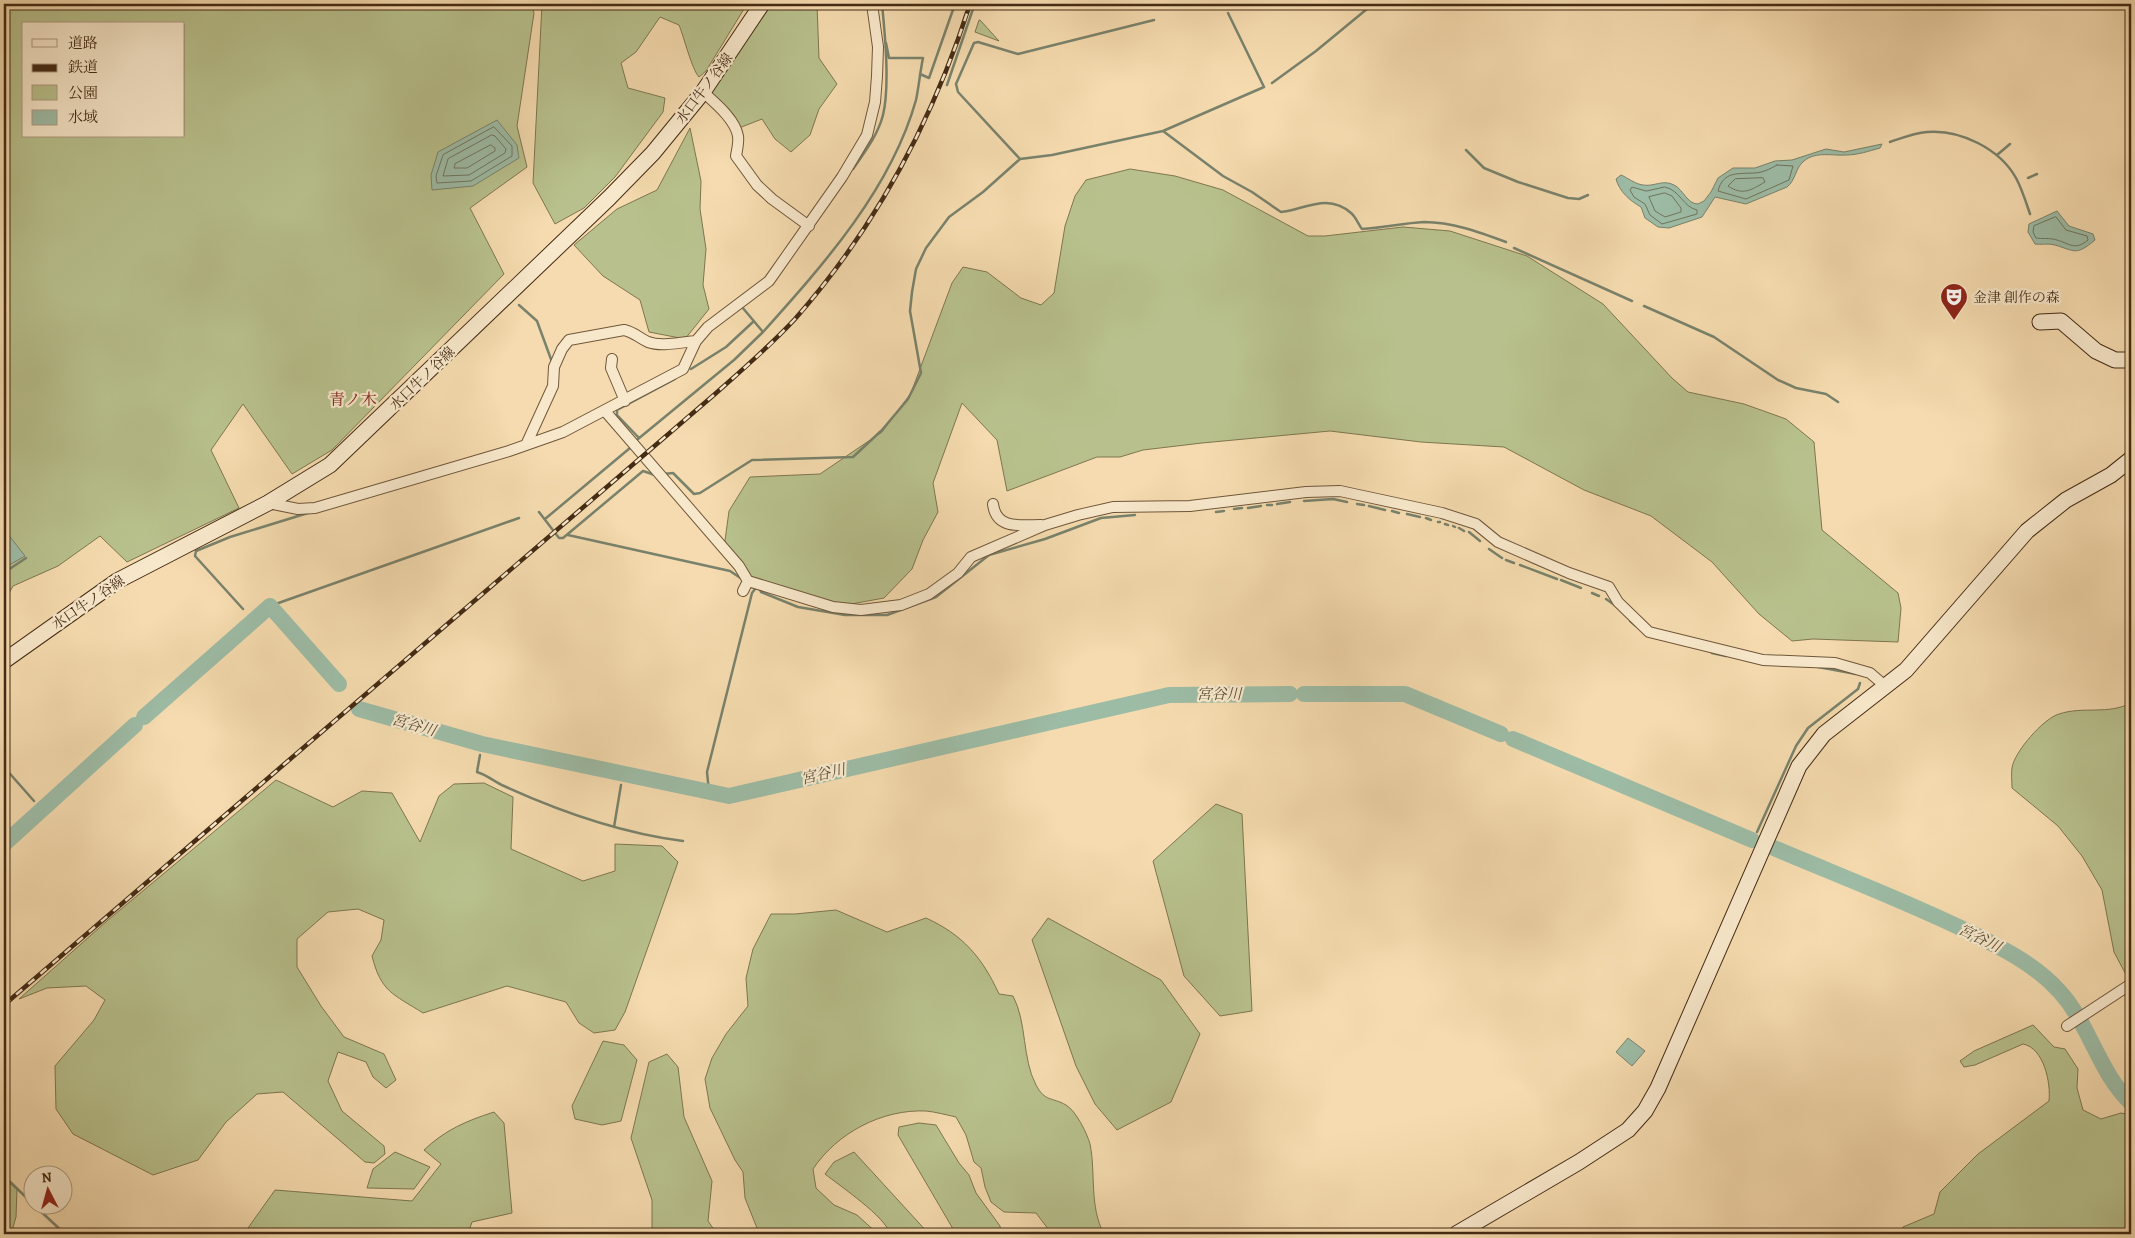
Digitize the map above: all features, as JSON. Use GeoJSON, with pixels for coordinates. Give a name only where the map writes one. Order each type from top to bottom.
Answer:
{"type":"FeatureCollection","features":[{"type":"Feature","properties":{"kind":"street","name":"水口牛ノ谷線"},"geometry":{"type":"LineString","coordinates":[[4,661],[117,581],[268,503],[330,466],[610,198],[653,153],[703,92],[762,4]]}},
{"type":"Feature","properties":{"kind":"street"},"geometry":{"type":"LineString","coordinates":[[268,503],[298,509],[315,508],[526,446],[563,432],[683,369],[696,341],[708,327],[769,281],[842,178],[867,135],[875,102],[878,47],[872,4]]}},
{"type":"Feature","properties":{"kind":"street"},"geometry":{"type":"LineString","coordinates":[[703,92],[722,110],[736,131],[738,138],[736,156],[757,185],[772,199],[809,226]]}},
{"type":"Feature","properties":{"kind":"street"},"geometry":{"type":"LineString","coordinates":[[2040,322],[2061,321],[2096,350],[2115,360],[2131,360]]}},
{"type":"Feature","properties":{"kind":"street"},"geometry":{"type":"LineString","coordinates":[[526,446],[553,386],[554,367],[562,349],[569,340],[624,330],[632,331],[640,338],[651,343],[696,341]]}},
{"type":"Feature","properties":{"kind":"street"},"geometry":{"type":"LineString","coordinates":[[612,359],[611,368],[625,401]]}},
{"type":"Feature","properties":{"kind":"street"},"geometry":{"type":"LineString","coordinates":[[605,411],[739,566],[748,581],[833,607],[860,610],[901,605],[929,594],[958,573],[972,557],[1045,526],[1078,515],[1113,507],[1190,506],[1306,492],[1340,491],[1363,494],[1460,517],[1476,524],[1498,542],[1569,573],[1610,587],[1618,602],[1649,632],[1762,660],[1835,663],[1870,673],[1884,686]]}},
{"type":"Feature","properties":{"kind":"street"},"geometry":{"type":"LineString","coordinates":[[1456,1234],[1579,1162],[1628,1130],[1645,1111],[1658,1088],[1799,766],[1824,734],[1906,670],[2027,532],[2066,500],[2111,474],[2131,459]]}},
{"type":"Feature","properties":{"kind":"street"},"geometry":{"type":"LineString","coordinates":[[992,504],[993,511],[1000,521],[1012,525],[1045,526]]}},
{"type":"Feature","properties":{"kind":"street"},"geometry":{"type":"LineString","coordinates":[[743,591],[748,581]]}},
{"type":"Feature","properties":{"kind":"street"},"geometry":{"type":"LineString","coordinates":[[2067,1026],[2131,984]]}},
{"type":"Feature","properties":{"kind":"green space"},"geometry":{"type":"Polygon","coordinates":[[[4,4],[531,4],[534,13],[517,126],[527,167],[470,208],[504,274],[332,450],[292,474],[243,404],[211,450],[239,508],[127,562],[100,536],[58,566],[13,586],[4,602],[4,4]]]}},
{"type":"Feature","properties":{"kind":"green space"},"geometry":{"type":"Polygon","coordinates":[[[542,4],[747,4],[706,71],[699,77],[691,61],[679,25],[660,17],[636,52],[621,63],[628,88],[665,98],[663,112],[615,177],[584,208],[555,224],[533,183],[542,4]]]}},
{"type":"Feature","properties":{"kind":"green space"},"geometry":{"type":"Polygon","coordinates":[[[772,4],[817,4],[819,58],[837,84],[819,109],[810,135],[791,152],[775,139],[762,119],[739,128],[709,93],[772,4]]]}},
{"type":"Feature","properties":{"kind":"green space"},"geometry":{"type":"Polygon","coordinates":[[[980,20],[999,41],[975,32],[980,20]]]}},
{"type":"Feature","properties":{"kind":"green space"},"geometry":{"type":"Polygon","coordinates":[[[690,128],[701,181],[700,209],[706,249],[703,285],[709,309],[685,339],[649,332],[640,300],[603,276],[574,245],[617,209],[657,190],[690,128]]]}},
{"type":"Feature","properties":{"kind":"green space"},"geometry":{"type":"Polygon","coordinates":[[[1130,169],[1175,176],[1223,190],[1308,236],[1325,236],[1403,227],[1450,231],[1527,256],[1603,304],[1672,378],[1688,392],[1744,404],[1786,419],[1814,442],[1822,530],[1898,593],[1901,608],[1898,642],[1813,639],[1792,641],[1759,614],[1712,562],[1651,516],[1584,490],[1504,447],[1421,442],[1330,431],[1143,450],[1120,457],[1097,457],[1007,491],[997,440],[962,403],[933,483],[938,512],[923,540],[912,569],[884,598],[846,605],[793,591],[752,577],[724,548],[729,511],[750,477],[820,474],[882,432],[911,393],[952,283],[963,267],[987,272],[1021,298],[1041,305],[1054,293],[1065,226],[1075,196],[1086,180],[1130,169]]]}},
{"type":"Feature","properties":{"kind":"green space"},"geometry":{"type":"Polygon","coordinates":[[[2131,703],[2131,984],[2114,952],[2102,890],[2082,856],[2058,826],[2012,788],[2012,768],[2018,753],[2031,736],[2053,717],[2068,712],[2113,709],[2131,703]]]}},
{"type":"Feature","properties":{"kind":"green space"},"geometry":{"type":"Polygon","coordinates":[[[276,780],[333,807],[362,791],[392,793],[420,842],[439,796],[454,784],[484,783],[513,797],[511,849],[583,881],[615,871],[615,844],[662,846],[678,862],[625,1012],[615,1030],[594,1033],[579,1023],[566,1002],[507,986],[423,1013],[390,991],[384,985],[376,968],[372,956],[381,940],[384,920],[358,909],[328,912],[297,939],[297,967],[321,1006],[344,1037],[384,1054],[396,1080],[386,1088],[373,1077],[366,1062],[338,1052],[328,1081],[342,1111],[384,1146],[385,1154],[374,1163],[365,1162],[283,1092],[257,1094],[226,1122],[198,1160],[153,1175],[73,1134],[56,1109],[55,1066],[94,1020],[105,1000],[86,986],[47,988],[19,999],[108,920],[276,780]]]}},
{"type":"Feature","properties":{"kind":"green space"},"geometry":{"type":"Polygon","coordinates":[[[1216,804],[1242,814],[1252,1011],[1220,1016],[1184,976],[1153,861],[1216,804]]]}},
{"type":"Feature","properties":{"kind":"green space"},"geometry":{"type":"Polygon","coordinates":[[[836,910],[887,932],[926,918],[951,932],[970,949],[986,969],[999,994],[1013,996],[1021,1017],[1028,1064],[1036,1085],[1046,1097],[1066,1105],[1074,1112],[1089,1139],[1096,1212],[1104,1234],[1052,1234],[1036,1213],[1004,1212],[991,1202],[985,1187],[981,1168],[974,1162],[966,1135],[956,1117],[926,1111],[909,1111],[893,1114],[862,1126],[835,1144],[813,1169],[816,1188],[834,1205],[857,1215],[878,1234],[765,1234],[757,1228],[745,1198],[743,1172],[735,1160],[710,1108],[705,1079],[712,1058],[726,1034],[748,1006],[746,978],[753,949],[771,914],[836,910]]]}},
{"type":"Feature","properties":{"kind":"green space"},"geometry":{"type":"Polygon","coordinates":[[[1048,918],[1161,980],[1200,1034],[1171,1102],[1117,1130],[1095,1104],[1076,1066],[1032,940],[1048,918]]]}},
{"type":"Feature","properties":{"kind":"green space"},"geometry":{"type":"Polygon","coordinates":[[[2033,1025],[2054,1047],[2065,1049],[2078,1069],[2077,1088],[2083,1110],[2101,1119],[2121,1113],[2131,1115],[2131,1234],[1899,1234],[1903,1227],[1934,1214],[1940,1192],[1978,1154],[2049,1101],[2049,1085],[2045,1067],[2036,1052],[2030,1047],[2023,1044],[1975,1065],[1964,1067],[1960,1061],[1974,1051],[2033,1025]]]}},
{"type":"Feature","properties":{"kind":"green space"},"geometry":{"type":"Polygon","coordinates":[[[603,1041],[624,1045],[637,1060],[621,1121],[602,1125],[575,1119],[572,1106],[603,1041]]]}},
{"type":"Feature","properties":{"kind":"green space"},"geometry":{"type":"Polygon","coordinates":[[[667,1054],[678,1067],[684,1117],[712,1181],[708,1221],[717,1234],[652,1234],[652,1200],[631,1138],[649,1062],[667,1054]]]}},
{"type":"Feature","properties":{"kind":"green space"},"geometry":{"type":"Polygon","coordinates":[[[494,1112],[504,1123],[512,1213],[472,1222],[468,1234],[252,1234],[248,1228],[275,1190],[412,1201],[441,1164],[424,1150],[456,1127],[494,1112]]]}},
{"type":"Feature","properties":{"kind":"green space"},"geometry":{"type":"Polygon","coordinates":[[[919,1123],[936,1125],[959,1163],[969,1175],[976,1193],[1000,1226],[1001,1234],[956,1234],[898,1135],[899,1127],[919,1123]]]}},
{"type":"Feature","properties":{"kind":"green space"},"geometry":{"type":"Polygon","coordinates":[[[395,1152],[430,1167],[414,1189],[367,1188],[373,1169],[395,1152]]]}},
{"type":"Feature","properties":{"kind":"green space"},"geometry":{"type":"Polygon","coordinates":[[[854,1152],[929,1234],[890,1234],[887,1227],[872,1211],[825,1174],[834,1162],[854,1152]]]}},
{"type":"Feature","properties":{"kind":"green space"},"geometry":{"type":"Polygon","coordinates":[[[4,1179],[17,1189],[16,1217],[11,1234],[4,1234],[4,1179]]]}},
{"type":"Feature","properties":{"kind":"water"},"geometry":{"type":"Polygon","coordinates":[[[497,120],[517,145],[519,158],[473,186],[432,190],[431,175],[438,152],[497,120]]]}},
{"type":"Feature","properties":{"kind":"water"},"geometry":{"type":"Polygon","coordinates":[[[1882,144],[1880,148],[1859,154],[1814,156],[1801,164],[1787,187],[1746,204],[1715,197],[1702,217],[1669,228],[1658,227],[1645,218],[1641,207],[1626,195],[1616,179],[1621,175],[1643,185],[1670,183],[1677,187],[1691,202],[1698,204],[1704,201],[1711,192],[1718,178],[1733,168],[1755,168],[1775,161],[1792,160],[1826,149],[1844,152],[1882,144]]]}},
{"type":"Feature","properties":{"kind":"water"},"geometry":{"type":"Polygon","coordinates":[[[2057,211],[2069,226],[2093,234],[2095,240],[2084,248],[2075,251],[2052,244],[2035,244],[2028,232],[2029,224],[2057,211]]]}},
{"type":"Feature","properties":{"kind":"water"},"geometry":{"type":"Polygon","coordinates":[[[4,529],[25,556],[4,568],[4,529]]]}},
{"type":"Feature","properties":{"kind":"water"},"geometry":{"type":"Polygon","coordinates":[[[1628,1038],[1645,1051],[1632,1066],[1616,1052],[1628,1038]]]}},
{"type":"Feature","properties":{"kind":"waterway"},"geometry":{"type":"LineString","coordinates":[[853,169],[878,130],[883,115],[886,90],[886,60],[882,4]]}},
{"type":"Feature","properties":{"kind":"waterway"},"geometry":{"type":"LineString","coordinates":[[920,74],[929,78],[955,4]]}},
{"type":"Feature","properties":{"kind":"waterway"},"geometry":{"type":"LineString","coordinates":[[1272,83],[1316,51],[1373,4]]}},
{"type":"Feature","properties":{"kind":"waterway"},"geometry":{"type":"LineString","coordinates":[[947,85],[974,6]]}},
{"type":"Feature","properties":{"kind":"waterway"},"geometry":{"type":"LineString","coordinates":[[663,474],[673,473],[694,494],[700,493],[752,460],[853,457],[882,430],[908,399],[921,373],[910,311],[916,269],[926,248],[949,217],[983,192],[1020,159],[1052,155],[1163,131],[1264,87],[1228,13]]}},
{"type":"Feature","properties":{"kind":"waterway"},"geometry":{"type":"LineString","coordinates":[[1020,159],[958,92],[956,84],[974,43],[978,42],[1018,54],[1154,20]]}},
{"type":"Feature","properties":{"kind":"waterway"},"geometry":{"type":"LineString","coordinates":[[763,332],[809,280],[853,224],[873,195],[905,133],[916,100],[923,58],[889,58],[886,43]]}},
{"type":"Feature","properties":{"kind":"waterway"},"geometry":{"type":"LineString","coordinates":[[1163,131],[1223,176],[1252,192],[1281,212],[1316,204],[1333,204],[1351,213],[1362,229],[1434,222],[1465,228],[1506,242]]}},
{"type":"Feature","properties":{"kind":"waterway"},"geometry":{"type":"LineString","coordinates":[[1890,142],[1917,133],[1940,132],[1953,134],[1978,143],[2000,158],[2009,168],[2016,178],[2030,214]]}},
{"type":"Feature","properties":{"kind":"waterway"},"geometry":{"type":"LineString","coordinates":[[1997,155],[2010,144]]}},
{"type":"Feature","properties":{"kind":"waterway"},"geometry":{"type":"LineString","coordinates":[[1466,150],[1484,168],[1518,182],[1568,198],[1579,199],[1588,195]]}},
{"type":"Feature","properties":{"kind":"waterway"},"geometry":{"type":"LineString","coordinates":[[2028,178],[2037,174]]}},
{"type":"Feature","properties":{"kind":"waterway"},"geometry":{"type":"LineString","coordinates":[[1514,248],[1632,301]]}},
{"type":"Feature","properties":{"kind":"waterway"},"geometry":{"type":"LineString","coordinates":[[519,305],[537,321],[552,362]]}},
{"type":"Feature","properties":{"kind":"waterway"},"geometry":{"type":"LineString","coordinates":[[638,439],[734,360],[763,332],[742,307],[744,305]]}},
{"type":"Feature","properties":{"kind":"waterway"},"geometry":{"type":"LineString","coordinates":[[1644,306],[1714,337],[1778,380],[1796,388],[1826,394],[1838,402]]}},
{"type":"Feature","properties":{"kind":"waterway"},"geometry":{"type":"LineString","coordinates":[[691,369],[726,347],[754,321]]}},
{"type":"Feature","properties":{"kind":"waterway"},"geometry":{"type":"LineString","coordinates":[[639,438],[617,415],[617,410],[675,379]]}},
{"type":"Feature","properties":{"kind":"waterway"},"geometry":{"type":"LineString","coordinates":[[545,519],[630,448]]}},
{"type":"Feature","properties":{"kind":"waterway"},"geometry":{"type":"LineString","coordinates":[[539,512],[559,538],[563,538],[643,471],[655,475]]}},
{"type":"Feature","properties":{"kind":"waterway"},"geometry":{"type":"LineString","coordinates":[[1304,501],[1333,499],[1347,502]]}},
{"type":"Feature","properties":{"kind":"waterway"},"geometry":{"type":"LineString","coordinates":[[1277,504],[1290,502]]}},
{"type":"Feature","properties":{"kind":"waterway"},"geometry":{"type":"LineString","coordinates":[[1357,504],[1364,505]]}},
{"type":"Feature","properties":{"kind":"waterway"},"geometry":{"type":"LineString","coordinates":[[1267,505],[1272,505]]}},
{"type":"Feature","properties":{"kind":"waterway"},"geometry":{"type":"LineString","coordinates":[[1248,508],[1261,506]]}},
{"type":"Feature","properties":{"kind":"waterway"},"geometry":{"type":"LineString","coordinates":[[1369,506],[1385,510]]}},
{"type":"Feature","properties":{"kind":"waterway"},"geometry":{"type":"LineString","coordinates":[[1234,509],[1242,508]]}},
{"type":"Feature","properties":{"kind":"waterway"},"geometry":{"type":"LineString","coordinates":[[1216,512],[1224,511]]}},
{"type":"Feature","properties":{"kind":"waterway"},"geometry":{"type":"LineString","coordinates":[[1392,511],[1399,513]]}},
{"type":"Feature","properties":{"kind":"waterway"},"geometry":{"type":"LineString","coordinates":[[243,609],[195,556],[196,551],[230,537],[308,513]]}},
{"type":"Feature","properties":{"kind":"waterway"},"geometry":{"type":"LineString","coordinates":[[1407,514],[1420,517]]}},
{"type":"Feature","properties":{"kind":"waterway"},"geometry":{"type":"LineString","coordinates":[[709,792],[707,772],[752,593],[758,585],[761,592],[798,607],[845,615],[887,615],[936,597],[989,555],[1045,539],[1101,518],[1135,515]]}},
{"type":"Feature","properties":{"kind":"waterway"},"geometry":{"type":"LineString","coordinates":[[270,606],[519,518]]}},
{"type":"Feature","properties":{"kind":"waterway"},"geometry":{"type":"LineString","coordinates":[[1426,518],[1431,520]]}},
{"type":"Feature","properties":{"kind":"waterway"},"geometry":{"type":"LineString","coordinates":[[1459,528],[1464,531]]}},
{"type":"Feature","properties":{"kind":"waterway"},"geometry":{"type":"LineString","coordinates":[[1469,532],[1480,541]]}},
{"type":"Feature","properties":{"kind":"waterway"},"geometry":{"type":"LineString","coordinates":[[568,535],[730,571],[742,579]]}},
{"type":"Feature","properties":{"kind":"waterway"},"geometry":{"type":"LineString","coordinates":[[1489,549],[1502,558]]}},
{"type":"Feature","properties":{"kind":"waterway"},"geometry":{"type":"LineString","coordinates":[[4,606],[9,598],[5,572],[26,558]]}},
{"type":"Feature","properties":{"kind":"waterway"},"geometry":{"type":"LineString","coordinates":[[1506,560],[1514,563]]}},
{"type":"Feature","properties":{"kind":"waterway"},"geometry":{"type":"LineString","coordinates":[[1520,565],[1557,579]]}},
{"type":"Feature","properties":{"kind":"waterway"},"geometry":{"type":"LineString","coordinates":[[1561,580],[1581,588]]}},
{"type":"Feature","properties":{"kind":"waterway"},"geometry":{"type":"LineString","coordinates":[[1592,593],[1599,596]]}},
{"type":"Feature","properties":{"kind":"waterway"},"geometry":{"type":"LineString","coordinates":[[1606,599],[1616,606]]}},
{"type":"Feature","properties":{"kind":"waterway","name":"宮谷川"},"geometry":{"type":"LineString","coordinates":[[144,717],[270,606],[339,684]]}},
{"type":"Feature","properties":{"kind":"waterway"},"geometry":{"type":"LineString","coordinates":[[1630,621],[1636,626]]}},
{"type":"Feature","properties":{"kind":"waterway"},"geometry":{"type":"LineString","coordinates":[[1712,653],[1726,656]]}},
{"type":"Feature","properties":{"kind":"waterway"},"geometry":{"type":"LineString","coordinates":[[1818,667],[1856,674]]}},
{"type":"Feature","properties":{"kind":"waterway"},"geometry":{"type":"LineString","coordinates":[[1757,832],[1796,746],[1808,728],[1858,689],[1860,683]]}},
{"type":"Feature","properties":{"kind":"waterway","name":"宮谷川"},"geometry":{"type":"LineString","coordinates":[[359,709],[482,744],[729,796],[1169,695],[1290,694]]}},
{"type":"Feature","properties":{"kind":"waterway","name":"宮谷川"},"geometry":{"type":"LineString","coordinates":[[1304,694],[1405,694],[1501,734]]}},
{"type":"Feature","properties":{"kind":"waterway","name":"宮谷川"},"geometry":{"type":"LineString","coordinates":[[4,844],[135,725]]}},
{"type":"Feature","properties":{"kind":"waterway","name":"宮谷川"},"geometry":{"type":"LineString","coordinates":[[1513,739],[1752,840]]}},
{"type":"Feature","properties":{"kind":"waterway"},"geometry":{"type":"LineString","coordinates":[[480,755],[477,772],[526,796],[569,813],[614,827],[683,841]]}},
{"type":"Feature","properties":{"kind":"waterway"},"geometry":{"type":"LineString","coordinates":[[4,767],[34,801]]}},
{"type":"Feature","properties":{"kind":"waterway"},"geometry":{"type":"LineString","coordinates":[[614,827],[621,785]]}},
{"type":"Feature","properties":{"kind":"waterway","name":"宮谷川"},"geometry":{"type":"LineString","coordinates":[[1769,846],[1941,919],[1991,943],[2028,964],[2050,982],[2070,1005],[2111,1078],[2131,1103]]}},
{"type":"Feature","properties":{"kind":"waterway"},"geometry":{"type":"LineString","coordinates":[[4,1176],[22,1193]]}},
{"type":"Feature","properties":{"kind":"waterway"},"geometry":{"type":"LineString","coordinates":[[46,1216],[65,1234]]}},
{"type":"Feature","properties":{"kind":"railway"},"geometry":{"type":"LineString","coordinates":[[4,1005],[715,394],[756,358],[795,319],[851,247],[899,170],[920,130],[938,89],[970,4]]}},
{"type":"Feature","properties":{"kind":"place","name":"金津 創作の森"},"geometry":{"type":"Point","coordinates":[1954,321]}},
{"type":"Feature","properties":{"kind":"district","name":"青ノ木"},"geometry":{"type":"Point","coordinates":[353,399]}}]}
